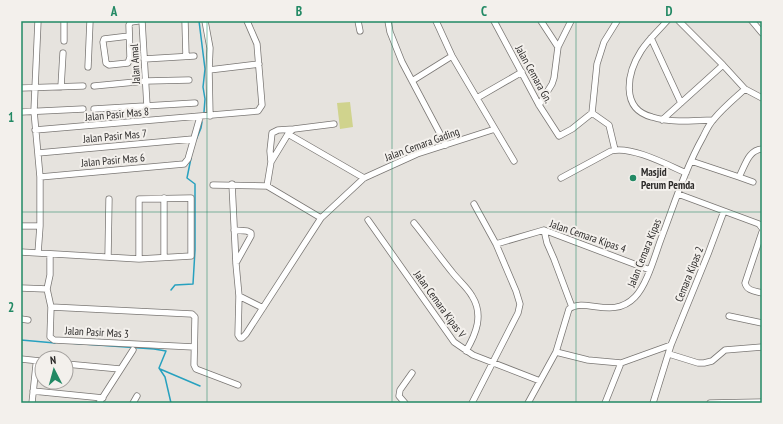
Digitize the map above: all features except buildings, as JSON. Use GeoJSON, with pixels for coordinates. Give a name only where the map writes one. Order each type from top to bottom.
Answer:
{"type":"FeatureCollection","features":[{"type":"Feature","properties":{"kind":"street"},"geometry":{"type":"LineString","coordinates":[[38,21],[34,111],[40,177],[40,226],[38,253]]}},
{"type":"Feature","properties":{"kind":"street"},"geometry":{"type":"LineString","coordinates":[[64,21],[64,40]]}},
{"type":"Feature","properties":{"kind":"street"},"geometry":{"type":"LineString","coordinates":[[88,67],[90,21]]}},
{"type":"Feature","properties":{"kind":"street"},"geometry":{"type":"LineString","coordinates":[[129,36],[104,39],[103,42],[106,63],[109,65],[128,62],[130,57],[130,23],[138,21]]}},
{"type":"Feature","properties":{"kind":"street","name":"Jalan Amal"},"geometry":{"type":"LineString","coordinates":[[142,21],[147,106]]}},
{"type":"Feature","properties":{"kind":"street"},"geometry":{"type":"LineString","coordinates":[[185,21],[186,56]]}},
{"type":"Feature","properties":{"kind":"street"},"geometry":{"type":"LineString","coordinates":[[205,21],[210,48],[210,116]]}},
{"type":"Feature","properties":{"kind":"street"},"geometry":{"type":"LineString","coordinates":[[209,70],[260,64],[258,44],[246,21]]}},
{"type":"Feature","properties":{"kind":"street"},"geometry":{"type":"LineString","coordinates":[[358,21],[360,31]]}},
{"type":"Feature","properties":{"kind":"street"},"geometry":{"type":"LineString","coordinates":[[388,21],[395,47],[446,145]]}},
{"type":"Feature","properties":{"kind":"street"},"geometry":{"type":"LineString","coordinates":[[436,21],[452,56],[514,161]]}},
{"type":"Feature","properties":{"kind":"street","name":"Jalan Cemara Gn."},"geometry":{"type":"LineString","coordinates":[[494,21],[539,105],[559,136],[572,129],[592,113]]}},
{"type":"Feature","properties":{"kind":"street"},"geometry":{"type":"LineString","coordinates":[[541,21],[558,47]]}},
{"type":"Feature","properties":{"kind":"street"},"geometry":{"type":"LineString","coordinates":[[539,105],[552,84],[558,47],[571,21]]}},
{"type":"Feature","properties":{"kind":"street"},"geometry":{"type":"LineString","coordinates":[[615,150],[609,125],[592,113],[597,64],[604,42],[616,21]]}},
{"type":"Feature","properties":{"kind":"street"},"geometry":{"type":"LineString","coordinates":[[667,21],[651,38],[638,56],[630,77],[629,90],[632,102],[637,109],[647,116],[662,120],[713,120]]}},
{"type":"Feature","properties":{"kind":"street"},"geometry":{"type":"LineString","coordinates":[[679,21],[745,89],[762,98]]}},
{"type":"Feature","properties":{"kind":"street"},"geometry":{"type":"LineString","coordinates":[[752,21],[762,33]]}},
{"type":"Feature","properties":{"kind":"street"},"geometry":{"type":"LineString","coordinates":[[651,38],[681,102]]}},
{"type":"Feature","properties":{"kind":"street"},"geometry":{"type":"LineString","coordinates":[[61,87],[63,53]]}},
{"type":"Feature","properties":{"kind":"street"},"geometry":{"type":"LineString","coordinates":[[144,59],[194,56]]}},
{"type":"Feature","properties":{"kind":"street"},"geometry":{"type":"LineString","coordinates":[[412,80],[452,56]]}},
{"type":"Feature","properties":{"kind":"street","name":"Jalan Pasir Mas 8"},"geometry":{"type":"LineString","coordinates":[[36,130],[258,111],[262,105],[260,64]]}},
{"type":"Feature","properties":{"kind":"street"},"geometry":{"type":"LineString","coordinates":[[662,120],[723,65]]}},
{"type":"Feature","properties":{"kind":"street"},"geometry":{"type":"LineString","coordinates":[[477,98],[522,72]]}},
{"type":"Feature","properties":{"kind":"street"},"geometry":{"type":"LineString","coordinates":[[94,86],[146,81],[189,80]]}},
{"type":"Feature","properties":{"kind":"street"},"geometry":{"type":"LineString","coordinates":[[21,88],[83,86]]}},
{"type":"Feature","properties":{"kind":"street","name":"Jalan Cemara Kipas"},"geometry":{"type":"LineString","coordinates":[[572,307],[582,305],[610,308],[625,305],[637,296],[650,270],[691,161],[713,120],[745,89]]}},
{"type":"Feature","properties":{"kind":"street"},"geometry":{"type":"LineString","coordinates":[[94,109],[195,103]]}},
{"type":"Feature","properties":{"kind":"street"},"geometry":{"type":"LineString","coordinates":[[21,112],[83,109]]}},
{"type":"Feature","properties":{"kind":"street"},"geometry":{"type":"LineString","coordinates":[[193,139],[200,117]]}},
{"type":"Feature","properties":{"kind":"street"},"geometry":{"type":"LineString","coordinates":[[267,186],[271,162],[270,151],[272,133],[278,130],[334,124]]}},
{"type":"Feature","properties":{"kind":"street"},"geometry":{"type":"LineString","coordinates":[[271,162],[288,134],[294,129]]}},
{"type":"Feature","properties":{"kind":"street","name":"Jalan Cemara Gading"},"geometry":{"type":"LineString","coordinates":[[239,296],[238,332],[239,337],[242,338],[321,218],[364,178],[409,157],[495,129]]}},
{"type":"Feature","properties":{"kind":"street"},"geometry":{"type":"LineString","coordinates":[[288,134],[364,178]]}},
{"type":"Feature","properties":{"kind":"street","name":"Jalan Pasir Mas 7"},"geometry":{"type":"LineString","coordinates":[[38,153],[193,139]]}},
{"type":"Feature","properties":{"kind":"street","name":"Jalan Pasir Mas 6"},"geometry":{"type":"LineString","coordinates":[[40,177],[184,164],[187,162],[193,139]]}},
{"type":"Feature","properties":{"kind":"street"},"geometry":{"type":"LineString","coordinates":[[739,177],[752,152],[762,149]]}},
{"type":"Feature","properties":{"kind":"street"},"geometry":{"type":"LineString","coordinates":[[561,178],[615,150],[633,151],[686,173]]}},
{"type":"Feature","properties":{"kind":"street"},"geometry":{"type":"LineString","coordinates":[[691,161],[753,182]]}},
{"type":"Feature","properties":{"kind":"street"},"geometry":{"type":"LineString","coordinates":[[232,184],[239,296],[263,308]]}},
{"type":"Feature","properties":{"kind":"street"},"geometry":{"type":"LineString","coordinates":[[213,185],[232,184],[267,186],[321,218]]}},
{"type":"Feature","properties":{"kind":"street"},"geometry":{"type":"LineString","coordinates":[[678,194],[758,224],[762,228]]}},
{"type":"Feature","properties":{"kind":"street"},"geometry":{"type":"LineString","coordinates":[[108,257],[109,198]]}},
{"type":"Feature","properties":{"kind":"street"},"geometry":{"type":"LineString","coordinates":[[164,198],[164,257]]}},
{"type":"Feature","properties":{"kind":"street"},"geometry":{"type":"LineString","coordinates":[[21,252],[139,259],[191,256],[191,198],[139,199],[139,259]]}},
{"type":"Feature","properties":{"kind":"street"},"geometry":{"type":"LineString","coordinates":[[472,403],[520,309],[516,291],[496,244],[474,204]]}},
{"type":"Feature","properties":{"kind":"street","name":"Cemara Kipas 2"},"geometry":{"type":"LineString","coordinates":[[653,403],[671,345],[724,211]]}},
{"type":"Feature","properties":{"kind":"street","name":"Jalan Cemara Kipas V"},"geometry":{"type":"LineString","coordinates":[[368,220],[450,338],[459,347],[540,381]]}},
{"type":"Feature","properties":{"kind":"street"},"geometry":{"type":"LineString","coordinates":[[414,223],[452,273],[472,295],[475,302],[478,324],[474,337],[466,351]]}},
{"type":"Feature","properties":{"kind":"street"},"geometry":{"type":"LineString","coordinates":[[21,226],[40,226]]}},
{"type":"Feature","properties":{"kind":"street"},"geometry":{"type":"LineString","coordinates":[[234,230],[247,231],[251,234],[236,264]]}},
{"type":"Feature","properties":{"kind":"street"},"geometry":{"type":"LineString","coordinates":[[528,403],[556,352],[569,309],[572,307],[547,243],[544,230]]}},
{"type":"Feature","properties":{"kind":"street","name":"Jalan Cemara Kipas 4"},"geometry":{"type":"LineString","coordinates":[[496,244],[544,230],[650,270]]}},
{"type":"Feature","properties":{"kind":"street"},"geometry":{"type":"LineString","coordinates":[[762,232],[745,283],[746,288],[749,290],[762,293]]}},
{"type":"Feature","properties":{"kind":"street"},"geometry":{"type":"LineString","coordinates":[[21,288],[47,289],[50,274],[50,254]]}},
{"type":"Feature","properties":{"kind":"street","name":"Jalan Pasir Mas 3"},"geometry":{"type":"LineString","coordinates":[[47,289],[51,307],[50,337],[54,340],[194,347]]}},
{"type":"Feature","properties":{"kind":"street"},"geometry":{"type":"LineString","coordinates":[[51,307],[191,314],[195,317],[193,362],[196,369],[238,385]]}},
{"type":"Feature","properties":{"kind":"street"},"geometry":{"type":"LineString","coordinates":[[730,316],[762,323]]}},
{"type":"Feature","properties":{"kind":"street"},"geometry":{"type":"LineString","coordinates":[[21,319],[28,320]]}},
{"type":"Feature","properties":{"kind":"street"},"geometry":{"type":"LineString","coordinates":[[556,352],[588,360],[621,363],[671,345]]}},
{"type":"Feature","properties":{"kind":"street"},"geometry":{"type":"LineString","coordinates":[[669,354],[698,363],[709,362],[715,359],[724,350],[762,347]]}},
{"type":"Feature","properties":{"kind":"street"},"geometry":{"type":"LineString","coordinates":[[33,391],[101,400],[133,350]]}},
{"type":"Feature","properties":{"kind":"street"},"geometry":{"type":"LineString","coordinates":[[21,358],[34,360]]}},
{"type":"Feature","properties":{"kind":"street"},"geometry":{"type":"LineString","coordinates":[[605,403],[621,363]]}},
{"type":"Feature","properties":{"kind":"street"},"geometry":{"type":"LineString","coordinates":[[74,365],[120,369]]}},
{"type":"Feature","properties":{"kind":"street"},"geometry":{"type":"LineString","coordinates":[[405,403],[399,396],[399,392],[412,373]]}},
{"type":"Feature","properties":{"kind":"street"},"geometry":{"type":"LineString","coordinates":[[32,403],[34,382]]}},
{"type":"Feature","properties":{"kind":"street"},"geometry":{"type":"LineString","coordinates":[[133,403],[137,396]]}},
{"type":"Feature","properties":{"kind":"street"},"geometry":{"type":"LineString","coordinates":[[710,403],[762,402]]}},
{"type":"Feature","properties":{"kind":"green space"},"geometry":{"type":"Polygon","coordinates":[[[350,102],[353,127],[340,129],[337,103],[350,102]]]}},
{"type":"Feature","properties":{"kind":"waterway"},"geometry":{"type":"LineString","coordinates":[[199,21],[205,69],[203,87],[205,99],[204,112]]}},
{"type":"Feature","properties":{"kind":"waterway"},"geometry":{"type":"LineString","coordinates":[[196,140],[202,122]]}},
{"type":"Feature","properties":{"kind":"waterway"},"geometry":{"type":"LineString","coordinates":[[171,290],[175,285],[193,284],[195,250],[195,184],[187,178],[191,158]]}},
{"type":"Feature","properties":{"kind":"waterway"},"geometry":{"type":"LineString","coordinates":[[21,340],[55,343]]}},
{"type":"Feature","properties":{"kind":"waterway"},"geometry":{"type":"LineString","coordinates":[[69,343],[166,351],[159,368],[165,377],[171,403]]}},
{"type":"Feature","properties":{"kind":"waterway"},"geometry":{"type":"LineString","coordinates":[[160,369],[200,386]]}},
{"type":"Feature","properties":{"kind":"place","name":"Masjid Perum Pemda"},"geometry":{"type":"Point","coordinates":[633,178]}}]}
